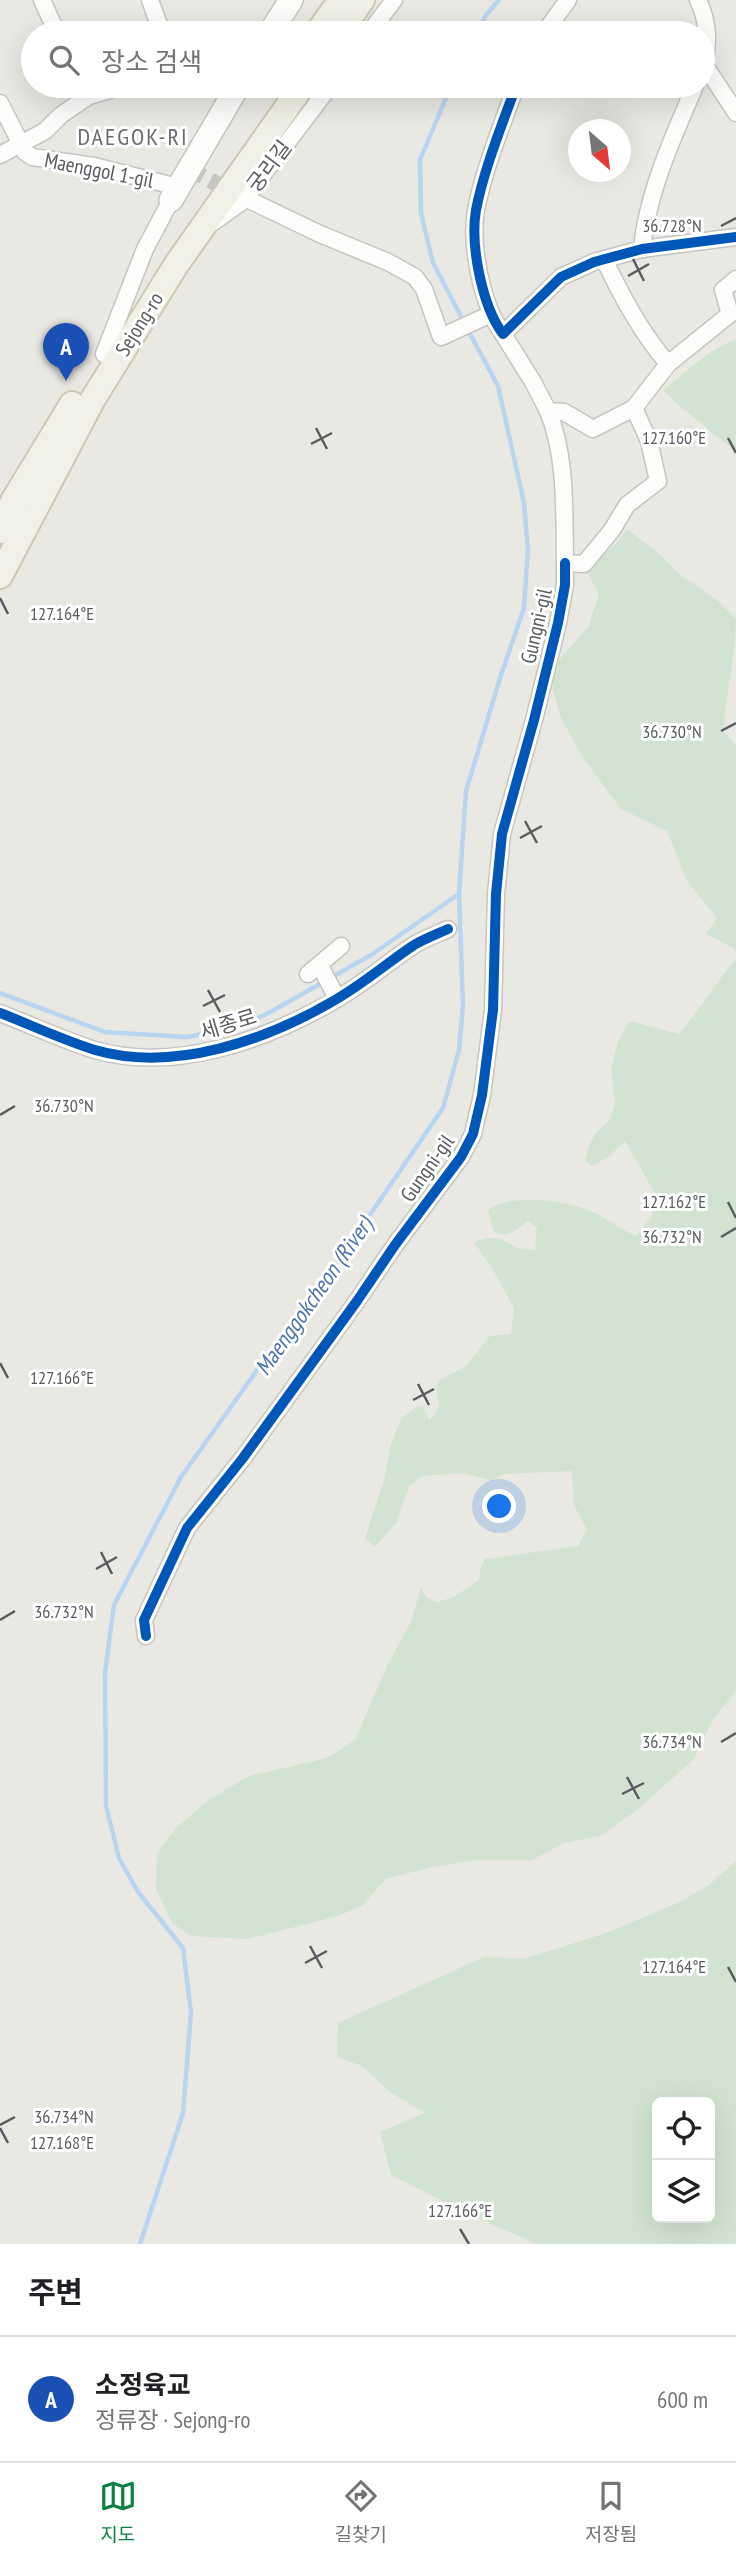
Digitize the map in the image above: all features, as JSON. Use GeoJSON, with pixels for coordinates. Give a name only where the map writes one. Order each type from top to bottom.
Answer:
{"type":"FeatureCollection","features":[{"type":"Feature","properties":{"kind":"main road"},"geometry":{"type":"LineString","coordinates":[[326,21],[341,0]]}},
{"type":"Feature","properties":{"kind":"main road"},"geometry":{"type":"LineString","coordinates":[[347,21],[362,0]]}},
{"type":"Feature","properties":{"kind":"main road","name":"Sejong-ro"},"geometry":{"type":"LineString","coordinates":[[0,531],[13,501],[198,204],[273,98]]}},
{"type":"Feature","properties":{"kind":"main road","name":"Sejong-ro"},"geometry":{"type":"LineString","coordinates":[[0,576],[93,399],[196,235],[293,98]]}},
{"type":"Feature","properties":{"kind":"street"},"geometry":{"type":"LineString","coordinates":[[42,0],[52,21]]}},
{"type":"Feature","properties":{"kind":"street"},"geometry":{"type":"LineString","coordinates":[[150,0],[158,21]]}},
{"type":"Feature","properties":{"kind":"street"},"geometry":{"type":"LineString","coordinates":[[278,21],[291,0]]}},
{"type":"Feature","properties":{"kind":"street"},"geometry":{"type":"LineString","coordinates":[[378,21],[394,0]]}},
{"type":"Feature","properties":{"kind":"street"},"geometry":{"type":"LineString","coordinates":[[553,21],[568,0]]}},
{"type":"Feature","properties":{"kind":"street"},"geometry":{"type":"LineString","coordinates":[[698,0],[706,21]]}},
{"type":"Feature","properties":{"kind":"street"},"geometry":{"type":"LineString","coordinates":[[715,83],[736,113]]}},
{"type":"Feature","properties":{"kind":"street","name":"Maenggol 1-gil"},"geometry":{"type":"LineString","coordinates":[[79,98],[45,131],[20,144],[25,152],[32,157],[115,171],[174,194]]}},
{"type":"Feature","properties":{"kind":"street"},"geometry":{"type":"LineString","coordinates":[[104,354],[145,249],[227,98]]}},
{"type":"Feature","properties":{"kind":"street","name":"궁리길"},"geometry":{"type":"LineString","coordinates":[[196,235],[245,198],[321,98]]}},
{"type":"Feature","properties":{"kind":"street","name":"Gungni-gil"},"geometry":{"type":"LineString","coordinates":[[146,1636],[144,1620],[187,1528],[243,1458],[349,1312],[461,1157],[473,1134],[482,1095],[493,1010],[496,894],[502,834],[534,720],[565,585],[562,485],[555,429],[533,382],[491,314],[475,241],[476,211],[512,98]]}},
{"type":"Feature","properties":{"kind":"street"},"geometry":{"type":"LineString","coordinates":[[642,249],[644,226],[690,98]]}},
{"type":"Feature","properties":{"kind":"street"},"geometry":{"type":"LineString","coordinates":[[0,103],[20,144],[0,155]]}},
{"type":"Feature","properties":{"kind":"street"},"geometry":{"type":"LineString","coordinates":[[245,198],[320,234],[388,262],[415,277],[424,289],[441,337],[491,314]]}},
{"type":"Feature","properties":{"kind":"street"},"geometry":{"type":"LineString","coordinates":[[503,334],[561,277],[604,259],[642,249],[736,237]]}},
{"type":"Feature","properties":{"kind":"street"},"geometry":{"type":"LineString","coordinates":[[604,259],[636,321],[650,343],[668,363]]}},
{"type":"Feature","properties":{"kind":"street"},"geometry":{"type":"LineString","coordinates":[[548,411],[564,412],[593,429],[634,408],[668,363],[730,314],[723,290],[736,279]]}},
{"type":"Feature","properties":{"kind":"street","name":"Gungni-gil"},"geometry":{"type":"LineString","coordinates":[[565,563],[584,564],[612,530],[627,505],[658,481],[649,441],[634,408]]}},
{"type":"Feature","properties":{"kind":"street","name":"세종로"},"geometry":{"type":"LineString","coordinates":[[0,1013],[97,1050],[141,1056],[191,1055],[242,1044],[337,998],[416,944],[448,929]]}},
{"type":"Feature","properties":{"kind":"street"},"geometry":{"type":"LineString","coordinates":[[337,998],[314,970],[341,946]]}},
{"type":"Feature","properties":{"kind":"green space"},"geometry":{"type":"Polygon","coordinates":[[[736,339],[736,452],[664,390],[707,355],[736,339]]]}},
{"type":"Feature","properties":{"kind":"green space"},"geometry":{"type":"Polygon","coordinates":[[[627,529],[680,575],[716,599],[736,619],[724,731],[736,746],[736,952],[734,948],[706,934],[717,918],[687,881],[667,831],[621,809],[583,758],[561,718],[553,690],[552,668],[588,627],[599,594],[585,569],[616,544],[627,529]]]}},
{"type":"Feature","properties":{"kind":"green space"},"geometry":{"type":"Polygon","coordinates":[[[736,959],[736,1691],[712,1721],[694,1759],[637,1810],[600,1836],[564,1843],[532,1860],[476,1860],[386,1879],[362,1906],[338,1916],[248,1939],[190,1936],[172,1923],[156,1889],[157,1853],[175,1829],[207,1801],[249,1776],[327,1758],[355,1740],[388,1664],[411,1622],[421,1587],[426,1597],[437,1602],[454,1597],[479,1580],[485,1559],[578,1546],[587,1530],[574,1505],[572,1471],[504,1474],[492,1481],[463,1473],[422,1476],[409,1487],[396,1523],[375,1547],[365,1538],[384,1480],[391,1444],[401,1419],[417,1406],[423,1406],[429,1420],[438,1406],[438,1381],[466,1366],[490,1336],[511,1334],[514,1308],[474,1242],[494,1238],[518,1248],[535,1249],[537,1228],[528,1221],[512,1232],[499,1234],[494,1232],[488,1210],[510,1201],[565,1203],[594,1213],[636,1236],[652,1216],[654,1192],[625,1141],[608,1157],[592,1166],[585,1160],[595,1134],[610,1119],[615,1103],[611,1069],[618,1041],[630,1021],[679,1034],[736,959]]]}},
{"type":"Feature","properties":{"kind":"green space"},"geometry":{"type":"Polygon","coordinates":[[[736,1861],[736,2244],[537,2244],[472,2216],[391,2175],[380,2132],[425,2113],[390,2092],[362,2066],[337,2057],[338,2023],[484,1957],[524,1959],[603,1934],[678,1903],[709,1885],[736,1861]]]}},
{"type":"Feature","properties":{"kind":"waterway","name":"Maenggokcheon (River)"},"geometry":{"type":"LineString","coordinates":[[483,21],[499,0]]}},
{"type":"Feature","properties":{"kind":"waterway","name":"Maenggokcheon (River)"},"geometry":{"type":"LineString","coordinates":[[446,98],[420,160],[421,213],[433,263],[464,322]]}},
{"type":"Feature","properties":{"kind":"waterway","name":"Maenggokcheon (River)"},"geometry":{"type":"LineString","coordinates":[[140,2244],[183,2113],[191,2013],[183,1948],[138,1892],[119,1858],[106,1806],[105,1672],[114,1605],[181,1477],[260,1366],[300,1317],[443,1108],[459,1050],[463,1006],[459,894],[466,791],[524,608],[528,549],[524,503],[498,386],[468,330]]}},
{"type":"Feature","properties":{"kind":"waterway"},"geometry":{"type":"LineString","coordinates":[[0,993],[105,1032],[186,1037],[238,1028],[371,955],[459,894]]}},
{"type":"Feature","properties":{"kind":"tunnel"},"geometry":{"type":"LineString","coordinates":[[189,169],[236,194]]}},
{"type":"Feature","properties":{"kind":"cycle path"},"geometry":{"type":"LineString","coordinates":[[512,98],[484,179],[475,224],[479,275],[489,308],[503,334],[561,277],[594,262],[642,249],[736,237]]}},
{"type":"Feature","properties":{"kind":"cycle path"},"geometry":{"type":"LineString","coordinates":[[146,1636],[144,1620],[187,1528],[243,1458],[357,1301],[461,1157],[473,1134],[482,1095],[493,1010],[496,894],[502,834],[558,623],[565,585],[565,563]]}},
{"type":"Feature","properties":{"kind":"cycle path"},"geometry":{"type":"LineString","coordinates":[[0,1013],[95,1050],[156,1058],[188,1055],[250,1039],[308,1015],[355,987],[414,945],[448,929]]}},
{"type":"Feature","properties":{"kind":"place","name":"소정육교"},"geometry":{"type":"Point","coordinates":[66,381]}},
{"type":"Feature","properties":{"kind":"district","name":"DAEGOK-RI"},"geometry":{"type":"Point","coordinates":[133,136]}}]}
